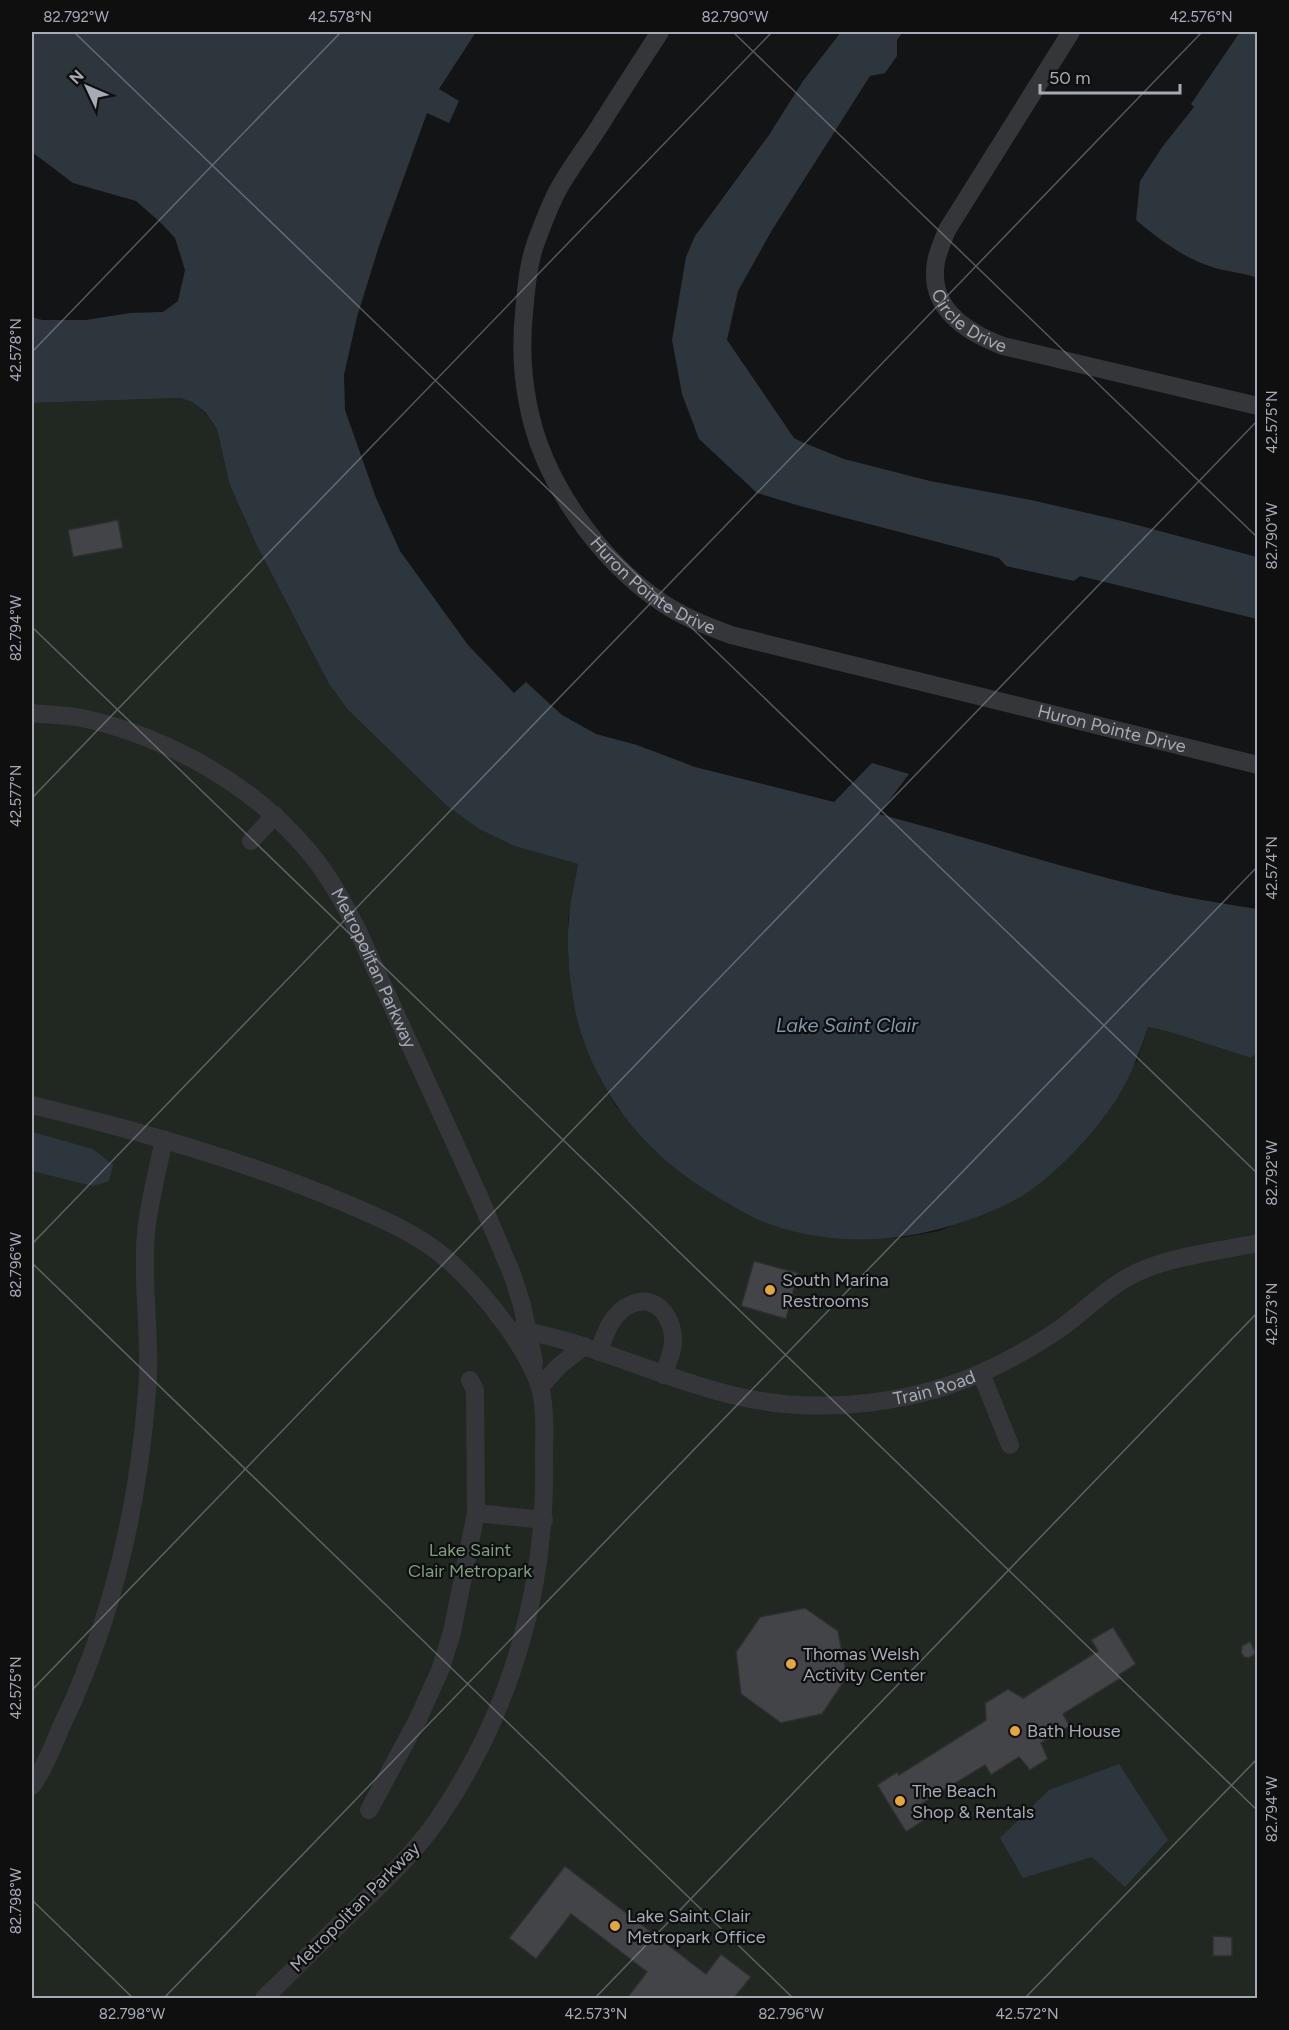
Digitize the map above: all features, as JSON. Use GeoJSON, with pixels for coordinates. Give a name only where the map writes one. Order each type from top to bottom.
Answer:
{"type":"FeatureCollection","features":[{"type":"Feature","properties":{"kind":"street","name":"Huron Pointe Drive"},"geometry":{"type":"LineString","coordinates":[[660,32],[558,189],[535,244],[526,288],[522,332],[523,373],[528,405],[552,474],[581,522],[633,580],[662,603],[695,621],[731,635],[1257,765]]}},
{"type":"Feature","properties":{"kind":"street","name":"Circle Drive"},"geometry":{"type":"LineString","coordinates":[[1071,32],[947,230],[936,262],[937,289],[945,307],[959,323],[978,336],[1003,346],[1257,406]]}},
{"type":"Feature","properties":{"kind":"street","name":"Metropolitan Parkway"},"geometry":{"type":"LineString","coordinates":[[32,713],[80,718],[133,732],[189,758],[239,787],[274,815],[310,854],[337,891],[358,932],[479,1196],[512,1274],[528,1331],[541,1394],[544,1520],[532,1602],[517,1661],[484,1739],[465,1776],[438,1819],[394,1873],[264,1998]]}},
{"type":"Feature","properties":{"kind":"street"},"geometry":{"type":"LineString","coordinates":[[251,841],[274,815]]}},
{"type":"Feature","properties":{"kind":"street"},"geometry":{"type":"LineString","coordinates":[[32,1105],[164,1139],[245,1164],[303,1185],[384,1220],[417,1238],[447,1259],[482,1295],[527,1360],[541,1394]]}},
{"type":"Feature","properties":{"kind":"street"},"geometry":{"type":"LineString","coordinates":[[32,1786],[73,1702],[101,1631],[117,1581],[128,1528],[148,1390],[146,1231],[164,1139]]}},
{"type":"Feature","properties":{"kind":"street","name":"Train Road"},"geometry":{"type":"LineString","coordinates":[[504,1324],[592,1349],[738,1397],[802,1405],[867,1403],[923,1392],[981,1373],[1037,1343],[1119,1283],[1139,1272],[1178,1260],[1257,1243]]}},
{"type":"Feature","properties":{"kind":"street"},"geometry":{"type":"LineString","coordinates":[[541,1394],[565,1361],[592,1349],[618,1314],[632,1304],[649,1302],[667,1314],[673,1331],[672,1351],[663,1374]]}},
{"type":"Feature","properties":{"kind":"street"},"geometry":{"type":"LineString","coordinates":[[981,1373],[1010,1445]]}},
{"type":"Feature","properties":{"kind":"street"},"geometry":{"type":"LineString","coordinates":[[369,1810],[407,1742],[441,1668],[461,1595],[476,1513],[474,1390],[470,1380]]}},
{"type":"Feature","properties":{"kind":"street"},"geometry":{"type":"LineString","coordinates":[[476,1513],[544,1520]]}},
{"type":"Feature","properties":{"kind":"green space","name":"Lake Saint Clair Metropark"},"geometry":{"type":"Polygon","coordinates":[[[180,398],[192,402],[205,413],[217,429],[229,483],[256,544],[329,684],[348,710],[447,806],[479,829],[514,846],[578,864],[568,920],[568,957],[582,1037],[599,1077],[617,1108],[728,1204],[772,1225],[809,1234],[851,1239],[900,1238],[939,1231],[1017,1199],[1137,1061],[1148,1027],[1251,1058],[1257,1053],[1257,1998],[32,1998],[32,403],[180,398]]]}},
{"type":"Feature","properties":{"kind":"water","name":"Lake Saint Clair"},"geometry":{"type":"Polygon","coordinates":[[[32,32],[476,32],[439,89],[459,101],[449,123],[427,113],[379,246],[357,317],[344,375],[345,410],[376,498],[400,551],[468,645],[514,693],[526,682],[562,715],[596,734],[637,745],[695,767],[834,802],[872,763],[909,774],[879,814],[1131,884],[1190,898],[1257,909],[1257,1053],[1251,1058],[1148,1027],[1119,1095],[1099,1124],[1058,1168],[1015,1200],[957,1224],[927,1232],[865,1239],[803,1234],[763,1222],[730,1205],[666,1161],[648,1144],[617,1106],[592,1062],[579,1026],[570,980],[568,948],[571,898],[578,864],[514,846],[479,829],[447,806],[348,710],[329,684],[256,544],[229,483],[217,429],[205,412],[192,402],[180,398],[32,403],[32,317],[42,320],[86,320],[130,313],[163,312],[178,301],[185,270],[175,238],[136,201],[73,183],[32,152],[32,32]]]}},
{"type":"Feature","properties":{"kind":"water"},"geometry":{"type":"Polygon","coordinates":[[[841,32],[903,32],[897,40],[897,56],[885,73],[870,76],[772,230],[738,291],[727,340],[794,438],[844,459],[930,481],[1031,500],[1122,521],[1257,557],[1257,619],[1080,576],[1074,581],[1006,566],[999,558],[757,493],[699,439],[682,394],[672,340],[686,257],[695,236],[769,135],[803,81],[841,32]]]}},
{"type":"Feature","properties":{"kind":"water"},"geometry":{"type":"Polygon","coordinates":[[[1240,32],[1257,32],[1257,278],[1212,267],[1191,259],[1136,220],[1140,181],[1163,146],[1194,107],[1191,104],[1240,32]]]}},
{"type":"Feature","properties":{"kind":"water"},"geometry":{"type":"Polygon","coordinates":[[[32,1132],[93,1149],[113,1165],[109,1181],[93,1186],[32,1171],[32,1132]]]}},
{"type":"Feature","properties":{"kind":"water"},"geometry":{"type":"Polygon","coordinates":[[[1119,1764],[1168,1840],[1125,1887],[1092,1857],[1023,1878],[1000,1838],[1049,1790],[1119,1764]]]}},
{"type":"Feature","properties":{"kind":"building"},"geometry":{"type":"Polygon","coordinates":[[[118,520],[123,548],[73,557],[68,530],[118,520]]]}},
{"type":"Feature","properties":{"kind":"building","name":"South Marina Restrooms"},"geometry":{"type":"Polygon","coordinates":[[[754,1261],[798,1273],[786,1319],[741,1306],[754,1261]]]}},
{"type":"Feature","properties":{"kind":"building","name":"Thomas Welsh Activity Center"},"geometry":{"type":"Polygon","coordinates":[[[805,1608],[838,1631],[847,1677],[822,1714],[781,1723],[741,1694],[736,1652],[760,1617],[805,1608]]]}},
{"type":"Feature","properties":{"kind":"building","name":"Bath House"},"geometry":{"type":"Polygon","coordinates":[[[1113,1627],[1136,1664],[1119,1675],[1121,1678],[1063,1714],[1070,1726],[1041,1743],[1048,1759],[1030,1770],[1019,1757],[991,1775],[985,1765],[918,1806],[926,1819],[906,1832],[877,1785],[897,1772],[899,1775],[986,1720],[985,1703],[1008,1689],[1023,1698],[1098,1651],[1091,1640],[1113,1627]]]}},
{"type":"Feature","properties":{"kind":"building"},"geometry":{"type":"Polygon","coordinates":[[[1250,1641],[1256,1653],[1249,1658],[1244,1657],[1241,1653],[1242,1646],[1250,1641]]]}},
{"type":"Feature","properties":{"kind":"building","name":"Lake Saint Clair Metropark Office"},"geometry":{"type":"Polygon","coordinates":[[[565,1866],[706,1974],[721,1954],[751,1977],[734,1998],[627,1998],[647,1972],[571,1914],[536,1959],[509,1938],[565,1866]]]}},
{"type":"Feature","properties":{"kind":"building"},"geometry":{"type":"Polygon","coordinates":[[[1213,1936],[1232,1937],[1232,1956],[1213,1956],[1213,1936]]]}},
{"type":"Feature","properties":{"kind":"place","name":"South Marina Restrooms"},"geometry":{"type":"Point","coordinates":[770,1290]}},
{"type":"Feature","properties":{"kind":"place","name":"Thomas Welsh Activity Center"},"geometry":{"type":"Point","coordinates":[791,1664]}},
{"type":"Feature","properties":{"kind":"place","name":"Bath House"},"geometry":{"type":"Point","coordinates":[1015,1731]}},
{"type":"Feature","properties":{"kind":"place","name":"The Beach Shop & Rentals"},"geometry":{"type":"Point","coordinates":[900,1801]}},
{"type":"Feature","properties":{"kind":"place","name":"Lake Saint Clair Metropark Office"},"geometry":{"type":"Point","coordinates":[615,1926]}}]}
